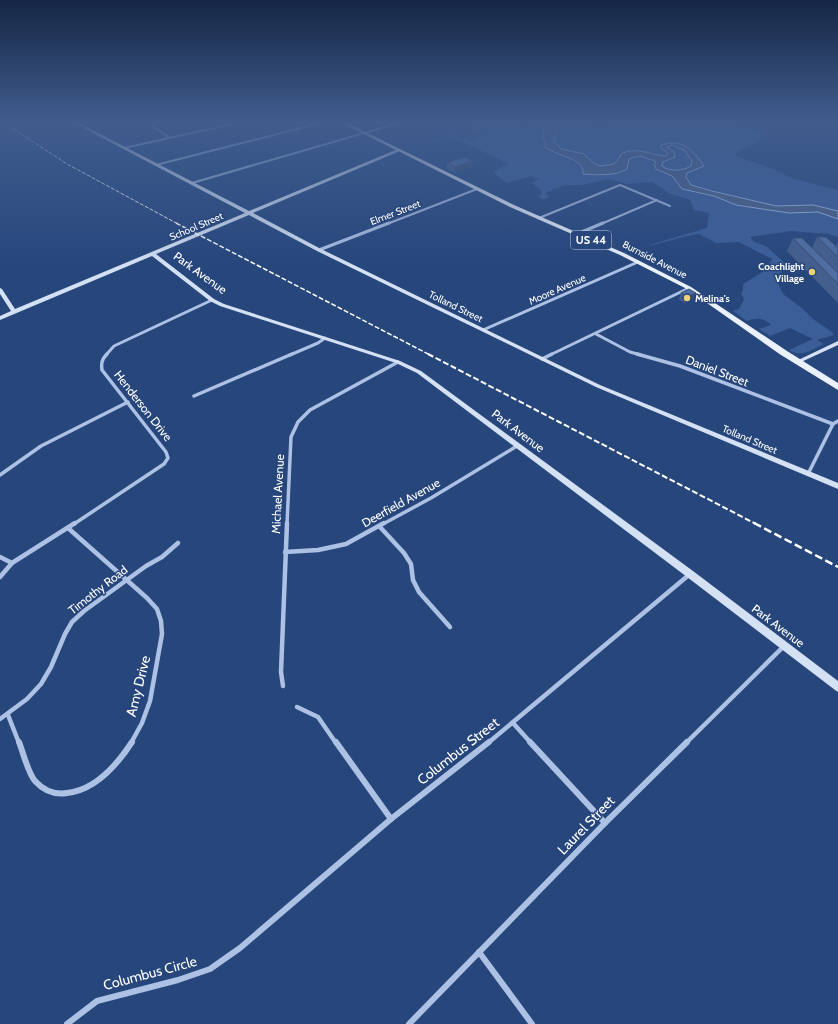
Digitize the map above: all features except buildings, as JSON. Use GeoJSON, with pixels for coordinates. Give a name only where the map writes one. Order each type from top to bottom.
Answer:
{"type":"FeatureCollection","features":[{"type":"Feature","properties":{"kind":"main road","name":"Tolland Street"},"geometry":{"type":"LineString","coordinates":[[166,170],[318,250],[598,386],[838,486]]}},
{"type":"Feature","properties":{"kind":"main road","name":"School Street"},"geometry":{"type":"LineString","coordinates":[[0,318],[352,170]]}},
{"type":"Feature","properties":{"kind":"main road","name":"Burnside Avenue"},"geometry":{"type":"LineString","coordinates":[[439,170],[539,218],[638,262],[689,288],[797,362],[838,387]]}},
{"type":"Feature","properties":{"kind":"main road","name":"Park Avenue"},"geometry":{"type":"LineString","coordinates":[[153,254],[212,300],[398,362],[419,372],[690,574],[838,687]]}},
{"type":"Feature","properties":{"kind":"main road"},"geometry":{"type":"LineString","coordinates":[[0,290],[14,312]]}},
{"type":"Feature","properties":{"kind":"main road"},"geometry":{"type":"LineString","coordinates":[[797,362],[838,343]]}},
{"type":"Feature","properties":{"kind":"street"},"geometry":{"type":"LineString","coordinates":[[192,183],[237,170]]}},
{"type":"Feature","properties":{"kind":"street"},"geometry":{"type":"LineString","coordinates":[[539,218],[620,185],[670,206]]}},
{"type":"Feature","properties":{"kind":"street","name":"Elmer Street"},"geometry":{"type":"LineString","coordinates":[[318,250],[477,189]]}},
{"type":"Feature","properties":{"kind":"street"},"geometry":{"type":"LineString","coordinates":[[577,234],[657,200]]}},
{"type":"Feature","properties":{"kind":"street","name":"Moore Avenue"},"geometry":{"type":"LineString","coordinates":[[483,330],[638,262]]}},
{"type":"Feature","properties":{"kind":"street"},"geometry":{"type":"LineString","coordinates":[[542,359],[689,288]]}},
{"type":"Feature","properties":{"kind":"street","name":"Henderson Drive"},"geometry":{"type":"LineString","coordinates":[[0,577],[12,563],[156,471],[164,464],[168,458],[161,444],[102,370],[101,364],[108,351],[123,341],[212,300]]}},
{"type":"Feature","properties":{"kind":"street","name":"Daniel Street"},"geometry":{"type":"LineString","coordinates":[[596,334],[630,352],[680,366],[833,424]]}},
{"type":"Feature","properties":{"kind":"street"},"geometry":{"type":"LineString","coordinates":[[194,396],[318,343],[325,338]]}},
{"type":"Feature","properties":{"kind":"street","name":"Michael Avenue"},"geometry":{"type":"LineString","coordinates":[[283,686],[281,672],[291,437],[295,426],[301,417],[310,410],[398,362]]}},
{"type":"Feature","properties":{"kind":"street"},"geometry":{"type":"LineString","coordinates":[[0,474],[41,446],[128,402]]}},
{"type":"Feature","properties":{"kind":"street"},"geometry":{"type":"LineString","coordinates":[[808,474],[833,424],[838,421]]}},
{"type":"Feature","properties":{"kind":"street","name":"Deerfield Avenue"},"geometry":{"type":"LineString","coordinates":[[285,552],[318,550],[346,544],[380,527],[431,498],[517,446]]}},
{"type":"Feature","properties":{"kind":"street"},"geometry":{"type":"LineString","coordinates":[[380,527],[404,553],[411,564],[413,580],[419,592],[450,627]]}},
{"type":"Feature","properties":{"kind":"street","name":"Amy Drive"},"geometry":{"type":"LineString","coordinates":[[8,714],[34,780],[46,791],[61,794],[78,792],[94,784],[107,772],[131,744],[142,723],[150,701],[162,634],[161,621],[157,609],[147,598],[68,528]]}},
{"type":"Feature","properties":{"kind":"street","name":"Timothy Road"},"geometry":{"type":"LineString","coordinates":[[0,719],[27,699],[42,684],[72,622],[84,611],[126,580],[162,557],[178,543]]}},
{"type":"Feature","properties":{"kind":"street"},"geometry":{"type":"LineString","coordinates":[[0,557],[12,563]]}},
{"type":"Feature","properties":{"kind":"street","name":"Columbus Street"},"geometry":{"type":"LineString","coordinates":[[240,948],[391,819],[513,723],[690,574]]}},
{"type":"Feature","properties":{"kind":"street","name":"Laurel Street"},"geometry":{"type":"LineString","coordinates":[[409,1024],[605,823],[784,646]]}},
{"type":"Feature","properties":{"kind":"street"},"geometry":{"type":"LineString","coordinates":[[297,707],[308,710],[318,717],[391,819]]}},
{"type":"Feature","properties":{"kind":"street"},"geometry":{"type":"LineString","coordinates":[[513,723],[605,823]]}},
{"type":"Feature","properties":{"kind":"street","name":"Columbus Circle"},"geometry":{"type":"LineString","coordinates":[[67,1024],[97,1001],[178,980],[210,969],[240,948]]}},
{"type":"Feature","properties":{"kind":"street"},"geometry":{"type":"LineString","coordinates":[[479,952],[532,1024]]}},
{"type":"Feature","properties":{"kind":"shaded area"},"geometry":{"type":"Polygon","coordinates":[[[582,170],[583,174],[599,175],[624,170],[659,170],[672,176],[677,184],[684,190],[714,196],[738,205],[789,213],[818,212],[838,219],[838,237],[829,234],[791,231],[750,237],[754,242],[766,246],[786,264],[782,272],[775,277],[783,294],[834,335],[817,340],[824,344],[811,351],[798,353],[789,350],[813,339],[790,328],[770,336],[759,329],[771,325],[768,322],[760,319],[747,321],[733,311],[739,309],[744,299],[741,293],[743,290],[743,284],[766,270],[772,259],[739,242],[716,243],[699,234],[649,245],[707,228],[709,213],[694,210],[690,200],[669,193],[652,182],[627,184],[609,179],[582,185],[565,185],[547,192],[546,194],[549,196],[543,199],[539,198],[542,194],[540,189],[532,183],[540,179],[531,176],[507,183],[494,173],[494,171],[582,170]]]}},
{"type":"Feature","properties":{"kind":"shaded area"},"geometry":{"type":"Polygon","coordinates":[[[583,170],[625,170],[618,173],[594,175],[583,174],[583,170]]]}},
{"type":"Feature","properties":{"kind":"shaded area"},"geometry":{"type":"Polygon","coordinates":[[[658,170],[695,170],[687,173],[686,177],[691,185],[776,206],[813,205],[838,211],[838,219],[818,212],[789,213],[736,205],[714,196],[682,189],[672,176],[658,170]]]}},
{"type":"Feature","properties":{"kind":"shaded area"},"geometry":{"type":"Polygon","coordinates":[[[695,170],[775,170],[791,178],[838,190],[838,211],[822,207],[776,206],[693,186],[688,181],[687,173],[695,170]]]}},
{"type":"Feature","properties":{"kind":"railway"},"geometry":{"type":"LineString","coordinates":[[78,170],[178,224]]}},
{"type":"Feature","properties":{"kind":"railway"},"geometry":{"type":"LineString","coordinates":[[176,223],[430,355]]}},
{"type":"Feature","properties":{"kind":"railway"},"geometry":{"type":"LineString","coordinates":[[428,354],[756,524]]}},
{"type":"Feature","properties":{"kind":"railway"},"geometry":{"type":"LineString","coordinates":[[754,523],[838,567]]}},
{"type":"Feature","properties":{"kind":"place","name":"Coachlight Village"},"geometry":{"type":"Point","coordinates":[812,272]}},
{"type":"Feature","properties":{"kind":"place","name":"Melina's"},"geometry":{"type":"Point","coordinates":[687,298]}}]}
